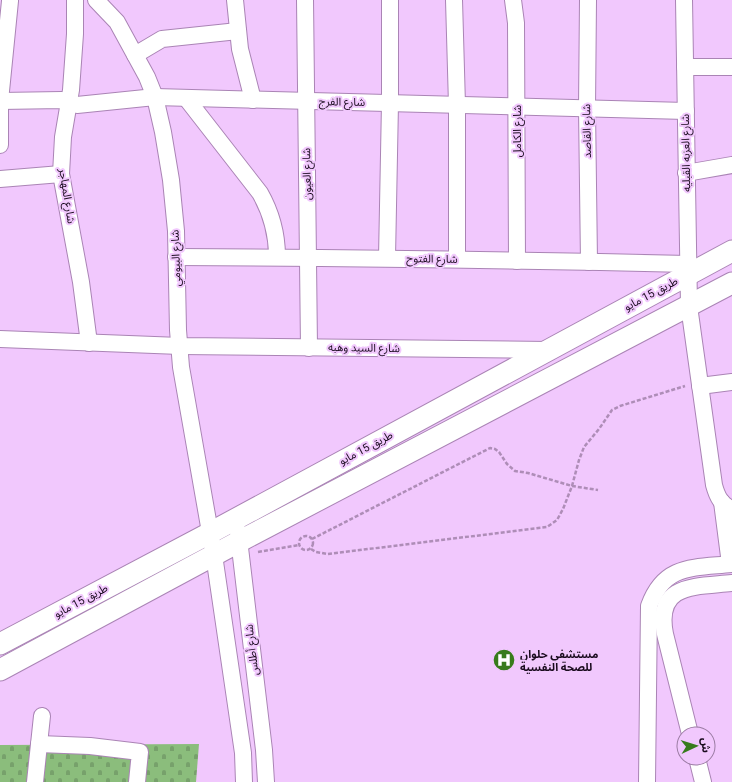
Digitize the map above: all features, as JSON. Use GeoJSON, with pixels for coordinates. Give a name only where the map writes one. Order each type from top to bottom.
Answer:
{"type":"FeatureCollection","features":[{"type":"Feature","properties":{"kind":"main road","name":"طريق 15 مايو"},"geometry":{"type":"LineString","coordinates":[[0,644],[210,533],[548,350],[688,269],[732,252]]}},
{"type":"Feature","properties":{"kind":"main road","name":"طريق 15 مايو"},"geometry":{"type":"LineString","coordinates":[[0,670],[214,555],[240,548],[732,283]]}},
{"type":"Feature","properties":{"kind":"street","name":"شارع المهاجر"},"geometry":{"type":"LineString","coordinates":[[75,0],[75,34],[69,102],[63,137],[61,174],[78,260],[89,343]]}},
{"type":"Feature","properties":{"kind":"street","name":"شارع البيومي"},"geometry":{"type":"LineString","coordinates":[[96,0],[117,22],[147,77],[155,97],[163,132],[171,180],[176,231],[180,346],[184,387],[210,533]]}},
{"type":"Feature","properties":{"kind":"street"},"geometry":{"type":"LineString","coordinates":[[235,0],[240,49],[253,100]]}},
{"type":"Feature","properties":{"kind":"street","name":"شارع العيون"},"geometry":{"type":"LineString","coordinates":[[305,0],[309,348]]}},
{"type":"Feature","properties":{"kind":"street"},"geometry":{"type":"LineString","coordinates":[[387,258],[390,0]]}},
{"type":"Feature","properties":{"kind":"street"},"geometry":{"type":"LineString","coordinates":[[454,0],[457,105],[457,259]]}},
{"type":"Feature","properties":{"kind":"street","name":"شارع الكامل"},"geometry":{"type":"LineString","coordinates":[[513,0],[516,23],[517,262]]}},
{"type":"Feature","properties":{"kind":"street","name":"شارع القاصد"},"geometry":{"type":"LineString","coordinates":[[588,0],[587,108],[589,262]]}},
{"type":"Feature","properties":{"kind":"street","name":"شارع العزبه القبليه"},"geometry":{"type":"LineString","coordinates":[[684,0],[689,306],[714,485],[717,494],[727,506],[731,564]]}},
{"type":"Feature","properties":{"kind":"street"},"geometry":{"type":"LineString","coordinates":[[0,145],[0,101],[10,1]]}},
{"type":"Feature","properties":{"kind":"street"},"geometry":{"type":"LineString","coordinates":[[135,55],[162,39],[238,31]]}},
{"type":"Feature","properties":{"kind":"street"},"geometry":{"type":"LineString","coordinates":[[685,67],[732,67]]}},
{"type":"Feature","properties":{"kind":"street","name":"شارع الفرج"},"geometry":{"type":"LineString","coordinates":[[0,101],[62,100],[77,105],[155,97],[686,111]]}},
{"type":"Feature","properties":{"kind":"street"},"geometry":{"type":"LineString","coordinates":[[186,98],[260,193],[272,217],[276,230],[277,257]]}},
{"type":"Feature","properties":{"kind":"street"},"geometry":{"type":"LineString","coordinates":[[686,173],[732,165]]}},
{"type":"Feature","properties":{"kind":"street"},"geometry":{"type":"LineString","coordinates":[[0,179],[61,174]]}},
{"type":"Feature","properties":{"kind":"street","name":"شارع الفتوح"},"geometry":{"type":"LineString","coordinates":[[176,257],[387,258],[517,262],[589,262],[688,269]]}},
{"type":"Feature","properties":{"kind":"street","name":"شارع السيد وهبه"},"geometry":{"type":"LineString","coordinates":[[0,339],[180,346],[548,350]]}},
{"type":"Feature","properties":{"kind":"street"},"geometry":{"type":"LineString","coordinates":[[700,384],[732,382]]}},
{"type":"Feature","properties":{"kind":"street","name":"شارع أطلس"},"geometry":{"type":"LineString","coordinates":[[237,518],[264,750],[266,782]]}},
{"type":"Feature","properties":{"kind":"street","name":"شارع أطلس"},"geometry":{"type":"LineString","coordinates":[[210,533],[243,753],[244,782]]}},
{"type":"Feature","properties":{"kind":"street"},"geometry":{"type":"LineString","coordinates":[[647,782],[648,606],[653,593],[661,582],[672,574],[685,570],[731,564]]}},
{"type":"Feature","properties":{"kind":"street"},"geometry":{"type":"LineString","coordinates":[[688,726],[662,622],[663,610],[668,600],[677,592],[688,588],[732,583]]}},
{"type":"Feature","properties":{"kind":"street"},"geometry":{"type":"LineString","coordinates":[[35,782],[42,716]]}},
{"type":"Feature","properties":{"kind":"street"},"geometry":{"type":"LineString","coordinates":[[39,744],[90,746],[140,752],[137,782]]}},
{"type":"Feature","properties":{"kind":"street"},"geometry":{"type":"LineString","coordinates":[[699,766],[703,782]]}},
{"type":"Feature","properties":{"kind":"path"},"geometry":{"type":"LineString","coordinates":[[240,548],[298,545],[303,550],[310,549],[316,552],[328,554],[547,527],[558,520],[564,509],[584,447],[600,429],[612,410],[620,406],[700,384]]}},
{"type":"Feature","properties":{"kind":"path"},"geometry":{"type":"LineString","coordinates":[[312,539],[490,448],[499,452],[507,464],[516,471],[572,486],[598,490]]}},
{"type":"Feature","properties":{"kind":"path"},"geometry":{"type":"LineString","coordinates":[[298,545],[301,538],[305,536],[312,539]]}},
{"type":"Feature","properties":{"kind":"path"},"geometry":{"type":"LineString","coordinates":[[310,549],[313,544],[312,539]]}},
{"type":"Feature","properties":{"kind":"green space"},"geometry":{"type":"Polygon","coordinates":[[[199,744],[196,782],[0,782],[0,745],[199,744]]]}},
{"type":"Feature","properties":{"kind":"place","name":"مستشفي حلوان للصحة النفسية"},"geometry":{"type":"Point","coordinates":[504,660]}}]}
